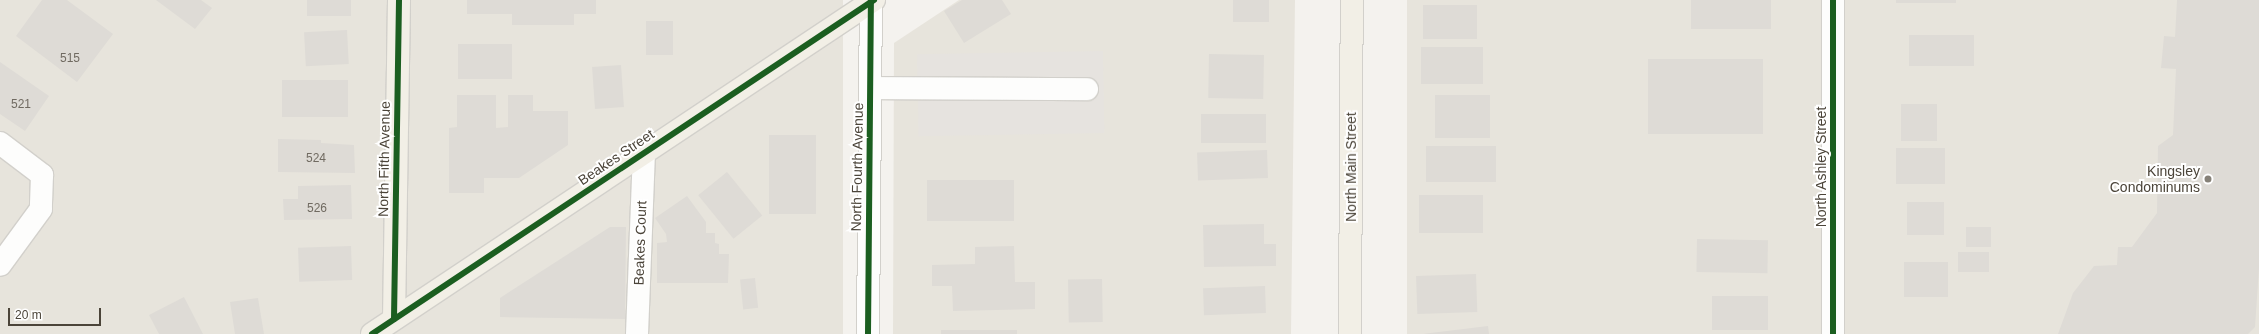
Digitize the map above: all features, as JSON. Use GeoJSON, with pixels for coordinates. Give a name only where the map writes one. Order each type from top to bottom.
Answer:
{"type":"FeatureCollection","features":[{"type":"Feature","properties":{"kind":"main road","name":"North Fifth Avenue"},"geometry":{"type":"LineString","coordinates":[[394,327],[399,0]]}},
{"type":"Feature","properties":{"kind":"main road","name":"North Main Street"},"geometry":{"type":"LineString","coordinates":[[1350,334],[1352,0]]}},
{"type":"Feature","properties":{"kind":"main road","name":"Beakes Street"},"geometry":{"type":"LineString","coordinates":[[372,334],[394,327],[644,153],[872,1]]}},
{"type":"Feature","properties":{"kind":"street","name":"North Ashley Street"},"geometry":{"type":"LineString","coordinates":[[1832,0],[1833,334]]}},
{"type":"Feature","properties":{"kind":"street","name":"North Fourth Avenue"},"geometry":{"type":"LineString","coordinates":[[868,334],[872,1]]}},
{"type":"Feature","properties":{"kind":"street"},"geometry":{"type":"LineString","coordinates":[[870,88],[1087,89]]}},
{"type":"Feature","properties":{"kind":"street"},"geometry":{"type":"LineString","coordinates":[[0,143],[42,175],[41,209],[0,265]]}},
{"type":"Feature","properties":{"kind":"street","name":"Beakes Court"},"geometry":{"type":"LineString","coordinates":[[637,334],[644,153]]}},
{"type":"Feature","properties":{"kind":"shaded area"},"geometry":{"type":"Polygon","coordinates":[[[0,0],[843,0],[843,334],[0,334],[0,0]]]}},
{"type":"Feature","properties":{"kind":"shaded area"},"geometry":{"type":"Polygon","coordinates":[[[959,0],[1295,0],[1291,334],[893,334],[894,43],[959,0]]]}},
{"type":"Feature","properties":{"kind":"shaded area"},"geometry":{"type":"Polygon","coordinates":[[[1407,0],[2259,0],[2259,334],[1407,334],[1407,0]]]}},
{"type":"Feature","properties":{"kind":"shaded area"},"geometry":{"type":"Polygon","coordinates":[[[1103,51],[1104,133],[918,136],[917,54],[1103,51]]]}},
{"type":"Feature","properties":{"kind":"building"},"geometry":{"type":"Polygon","coordinates":[[[42,0],[67,0],[113,34],[77,82],[16,36],[42,0]]]}},
{"type":"Feature","properties":{"kind":"building"},"geometry":{"type":"Polygon","coordinates":[[[156,0],[201,0],[212,8],[195,29],[156,0]]]}},
{"type":"Feature","properties":{"kind":"building"},"geometry":{"type":"Polygon","coordinates":[[[307,0],[351,0],[351,16],[307,16],[307,0]]]}},
{"type":"Feature","properties":{"kind":"building"},"geometry":{"type":"Polygon","coordinates":[[[467,0],[596,0],[596,14],[574,14],[574,25],[512,25],[512,14],[467,14],[467,0]]]}},
{"type":"Feature","properties":{"kind":"building"},"geometry":{"type":"Polygon","coordinates":[[[962,0],[1002,0],[1011,14],[964,43],[944,11],[962,0]]]}},
{"type":"Feature","properties":{"kind":"building"},"geometry":{"type":"Polygon","coordinates":[[[1233,0],[1269,0],[1269,22],[1233,22],[1233,0]]]}},
{"type":"Feature","properties":{"kind":"building"},"geometry":{"type":"Polygon","coordinates":[[[1691,0],[1771,0],[1771,29],[1691,29],[1691,0]]]}},
{"type":"Feature","properties":{"kind":"building"},"geometry":{"type":"Polygon","coordinates":[[[1896,0],[1956,0],[1956,3],[1896,3],[1896,0]]]}},
{"type":"Feature","properties":{"kind":"building","name":"Kingsley Condominums"},"geometry":{"type":"Polygon","coordinates":[[[2177,0],[2259,0],[2259,268],[2255,327],[2248,334],[2058,334],[2073,293],[2094,266],[2117,265],[2118,247],[2132,247],[2157,213],[2158,146],[2173,135],[2176,69],[2161,68],[2164,36],[2175,37],[2177,0]]]}},
{"type":"Feature","properties":{"kind":"building"},"geometry":{"type":"Polygon","coordinates":[[[1423,5],[1477,5],[1477,39],[1423,39],[1423,5]]]}},
{"type":"Feature","properties":{"kind":"building"},"geometry":{"type":"Polygon","coordinates":[[[646,21],[673,21],[673,55],[646,55],[646,21]]]}},
{"type":"Feature","properties":{"kind":"building"},"geometry":{"type":"Polygon","coordinates":[[[347,30],[349,64],[306,66],[304,32],[347,30]]]}},
{"type":"Feature","properties":{"kind":"building"},"geometry":{"type":"Polygon","coordinates":[[[1909,35],[1974,35],[1974,66],[1909,66],[1909,35]]]}},
{"type":"Feature","properties":{"kind":"building"},"geometry":{"type":"Polygon","coordinates":[[[458,44],[512,44],[512,79],[458,79],[458,44]]]}},
{"type":"Feature","properties":{"kind":"building"},"geometry":{"type":"Polygon","coordinates":[[[1421,47],[1483,47],[1483,84],[1421,84],[1421,47]]]}},
{"type":"Feature","properties":{"kind":"building"},"geometry":{"type":"Polygon","coordinates":[[[1209,54],[1264,55],[1263,99],[1208,98],[1209,54]]]}},
{"type":"Feature","properties":{"kind":"building"},"geometry":{"type":"Polygon","coordinates":[[[1648,59],[1763,59],[1763,134],[1648,134],[1648,59]]]}},
{"type":"Feature","properties":{"kind":"building"},"geometry":{"type":"Polygon","coordinates":[[[0,62],[49,96],[25,131],[0,114],[0,62]]]}},
{"type":"Feature","properties":{"kind":"building"},"geometry":{"type":"Polygon","coordinates":[[[621,65],[624,107],[595,109],[592,67],[621,65]]]}},
{"type":"Feature","properties":{"kind":"building"},"geometry":{"type":"Polygon","coordinates":[[[282,80],[348,80],[348,117],[282,117],[282,80]]]}},
{"type":"Feature","properties":{"kind":"building"},"geometry":{"type":"Polygon","coordinates":[[[457,95],[496,95],[496,128],[508,127],[508,95],[533,95],[533,111],[568,111],[568,145],[519,178],[484,178],[484,193],[449,193],[449,128],[457,127],[457,95]]]}},
{"type":"Feature","properties":{"kind":"building"},"geometry":{"type":"Polygon","coordinates":[[[1435,95],[1490,95],[1490,138],[1435,138],[1435,95]]]}},
{"type":"Feature","properties":{"kind":"building"},"geometry":{"type":"Polygon","coordinates":[[[1901,104],[1937,104],[1937,141],[1901,141],[1901,104]]]}},
{"type":"Feature","properties":{"kind":"building"},"geometry":{"type":"Polygon","coordinates":[[[1201,114],[1266,114],[1266,143],[1201,143],[1201,114]]]}},
{"type":"Feature","properties":{"kind":"building"},"geometry":{"type":"Polygon","coordinates":[[[769,135],[816,135],[816,214],[769,214],[769,135]]]}},
{"type":"Feature","properties":{"kind":"building"},"geometry":{"type":"Polygon","coordinates":[[[278,139],[321,140],[321,143],[354,145],[355,173],[278,172],[278,139]]]}},
{"type":"Feature","properties":{"kind":"building"},"geometry":{"type":"Polygon","coordinates":[[[1426,146],[1496,146],[1496,182],[1426,182],[1426,146]]]}},
{"type":"Feature","properties":{"kind":"building"},"geometry":{"type":"Polygon","coordinates":[[[1896,148],[1945,148],[1945,184],[1896,184],[1896,148]]]}},
{"type":"Feature","properties":{"kind":"building"},"geometry":{"type":"Polygon","coordinates":[[[1267,150],[1268,178],[1198,180],[1197,152],[1267,150]]]}},
{"type":"Feature","properties":{"kind":"building"},"geometry":{"type":"Polygon","coordinates":[[[727,172],[762,216],[733,239],[698,195],[727,172]]]}},
{"type":"Feature","properties":{"kind":"building"},"geometry":{"type":"Polygon","coordinates":[[[927,180],[1014,180],[1014,221],[927,221],[927,180]]]}},
{"type":"Feature","properties":{"kind":"building"},"geometry":{"type":"Polygon","coordinates":[[[351,185],[352,219],[284,220],[283,199],[298,199],[298,186],[351,185]]]}},
{"type":"Feature","properties":{"kind":"building"},"geometry":{"type":"Polygon","coordinates":[[[1419,195],[1483,195],[1483,233],[1419,233],[1419,195]]]}},
{"type":"Feature","properties":{"kind":"building"},"geometry":{"type":"Polygon","coordinates":[[[687,196],[706,222],[706,233],[715,233],[715,243],[719,244],[719,254],[729,254],[728,283],[657,283],[657,243],[667,242],[666,234],[655,218],[687,196]]]}},
{"type":"Feature","properties":{"kind":"building"},"geometry":{"type":"Polygon","coordinates":[[[1907,202],[1944,202],[1944,235],[1907,235],[1907,202]]]}},
{"type":"Feature","properties":{"kind":"building"},"geometry":{"type":"Polygon","coordinates":[[[1264,224],[1264,244],[1276,244],[1276,266],[1204,267],[1203,225],[1264,224]]]}},
{"type":"Feature","properties":{"kind":"building"},"geometry":{"type":"Polygon","coordinates":[[[610,227],[626,227],[625,319],[500,317],[500,298],[610,227]]]}},
{"type":"Feature","properties":{"kind":"building"},"geometry":{"type":"Polygon","coordinates":[[[1966,227],[1991,227],[1991,247],[1966,247],[1966,227]]]}},
{"type":"Feature","properties":{"kind":"building"},"geometry":{"type":"Polygon","coordinates":[[[1697,239],[1768,240],[1767,273],[1696,272],[1697,239]]]}},
{"type":"Feature","properties":{"kind":"building"},"geometry":{"type":"Polygon","coordinates":[[[351,246],[352,280],[299,282],[298,248],[351,246]]]}},
{"type":"Feature","properties":{"kind":"building"},"geometry":{"type":"Polygon","coordinates":[[[1014,246],[1015,282],[1035,282],[1035,309],[953,311],[952,286],[932,286],[932,265],[975,264],[975,247],[1014,246]]]}},
{"type":"Feature","properties":{"kind":"building"},"geometry":{"type":"Polygon","coordinates":[[[1958,252],[1989,252],[1989,272],[1958,272],[1958,252]]]}},
{"type":"Feature","properties":{"kind":"building"},"geometry":{"type":"Polygon","coordinates":[[[1904,262],[1948,262],[1948,297],[1904,297],[1904,262]]]}},
{"type":"Feature","properties":{"kind":"building"},"geometry":{"type":"Polygon","coordinates":[[[1476,274],[1477,312],[1417,314],[1416,276],[1476,274]]]}},
{"type":"Feature","properties":{"kind":"building"},"geometry":{"type":"Polygon","coordinates":[[[755,278],[758,308],[743,309],[740,280],[755,278]]]}},
{"type":"Feature","properties":{"kind":"building"},"geometry":{"type":"Polygon","coordinates":[[[1102,279],[1103,322],[1069,323],[1068,280],[1102,279]]]}},
{"type":"Feature","properties":{"kind":"building"},"geometry":{"type":"Polygon","coordinates":[[[1265,286],[1266,313],[1204,315],[1203,288],[1265,286]]]}},
{"type":"Feature","properties":{"kind":"building"},"geometry":{"type":"Polygon","coordinates":[[[1712,296],[1768,296],[1768,330],[1712,330],[1712,296]]]}},
{"type":"Feature","properties":{"kind":"building"},"geometry":{"type":"Polygon","coordinates":[[[184,297],[203,334],[159,334],[149,315],[184,297]]]}},
{"type":"Feature","properties":{"kind":"building"},"geometry":{"type":"Polygon","coordinates":[[[258,298],[264,334],[235,334],[230,302],[258,298]]]}},
{"type":"Feature","properties":{"kind":"building"},"geometry":{"type":"Polygon","coordinates":[[[1488,326],[1489,334],[1425,334],[1424,334],[1488,326]]]}},
{"type":"Feature","properties":{"kind":"building"},"geometry":{"type":"Polygon","coordinates":[[[941,330],[1017,330],[1017,334],[941,334],[941,330]]]}},
{"type":"Feature","properties":{"kind":"cycle path"},"geometry":{"type":"LineString","coordinates":[[394,319],[399,0]]}},
{"type":"Feature","properties":{"kind":"cycle path"},"geometry":{"type":"LineString","coordinates":[[868,334],[871,0]]}},
{"type":"Feature","properties":{"kind":"cycle path"},"geometry":{"type":"LineString","coordinates":[[372,334],[874,0]]}},
{"type":"Feature","properties":{"kind":"cycle path"},"geometry":{"type":"LineString","coordinates":[[1833,0],[1833,334]]}},
{"type":"Feature","properties":{"kind":"place","name":"Kingsley Condominums"},"geometry":{"type":"Point","coordinates":[2208,179]}}]}
